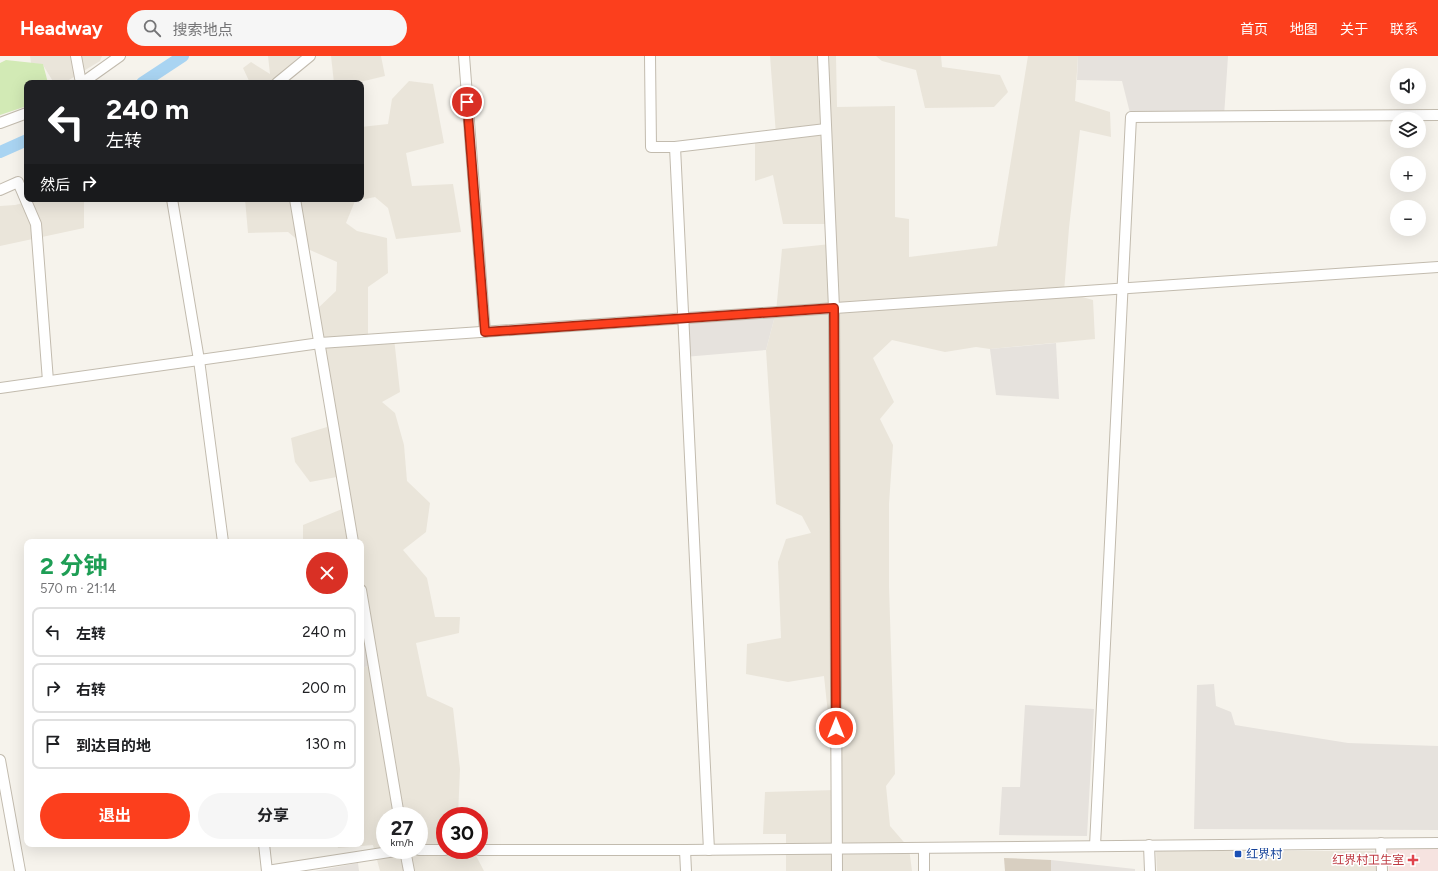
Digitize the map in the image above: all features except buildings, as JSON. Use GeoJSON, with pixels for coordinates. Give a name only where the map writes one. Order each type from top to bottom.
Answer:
{"type":"FeatureCollection","features":[{"type":"Feature","properties":{"kind":"street"},"geometry":{"type":"LineString","coordinates":[[76,56],[81,80]]}},
{"type":"Feature","properties":{"kind":"street"},"geometry":{"type":"LineString","coordinates":[[86,80],[120,56]]}},
{"type":"Feature","properties":{"kind":"street"},"geometry":{"type":"LineString","coordinates":[[282,80],[310,56]]}},
{"type":"Feature","properties":{"kind":"street"},"geometry":{"type":"LineString","coordinates":[[464,56],[485,332]]}},
{"type":"Feature","properties":{"kind":"street"},"geometry":{"type":"LineString","coordinates":[[650,56],[651,147],[675,147],[826,129]]}},
{"type":"Feature","properties":{"kind":"street"},"geometry":{"type":"LineString","coordinates":[[823,56],[834,308],[837,871]]}},
{"type":"Feature","properties":{"kind":"street"},"geometry":{"type":"LineString","coordinates":[[0,122],[24,114]]}},
{"type":"Feature","properties":{"kind":"street"},"geometry":{"type":"LineString","coordinates":[[1095,846],[1131,117],[1438,115]]}},
{"type":"Feature","properties":{"kind":"street"},"geometry":{"type":"LineString","coordinates":[[675,147],[682,318],[709,850]]}},
{"type":"Feature","properties":{"kind":"street"},"geometry":{"type":"LineString","coordinates":[[0,190],[18,182],[24,196]]}},
{"type":"Feature","properties":{"kind":"street"},"geometry":{"type":"LineString","coordinates":[[27,202],[36,224],[48,381]]}},
{"type":"Feature","properties":{"kind":"street"},"geometry":{"type":"LineString","coordinates":[[173,202],[199,360],[223,539]]}},
{"type":"Feature","properties":{"kind":"street"},"geometry":{"type":"LineString","coordinates":[[296,202],[353,539]]}},
{"type":"Feature","properties":{"kind":"street"},"geometry":{"type":"LineString","coordinates":[[0,388],[320,343],[1438,267]]}},
{"type":"Feature","properties":{"kind":"street"},"geometry":{"type":"LineString","coordinates":[[364,608],[397,807]]}},
{"type":"Feature","properties":{"kind":"street"},"geometry":{"type":"LineString","coordinates":[[0,760],[20,871]]}},
{"type":"Feature","properties":{"kind":"street"},"geometry":{"type":"LineString","coordinates":[[488,850],[709,850],[1438,842]]}},
{"type":"Feature","properties":{"kind":"street"},"geometry":{"type":"LineString","coordinates":[[1381,843],[1382,871]]}},
{"type":"Feature","properties":{"kind":"street"},"geometry":{"type":"LineString","coordinates":[[1149,846],[1150,871]]}},
{"type":"Feature","properties":{"kind":"street"},"geometry":{"type":"LineString","coordinates":[[264,847],[267,871],[376,854]]}},
{"type":"Feature","properties":{"kind":"street"},"geometry":{"type":"LineString","coordinates":[[924,848],[924,871]]}},
{"type":"Feature","properties":{"kind":"street"},"geometry":{"type":"LineString","coordinates":[[685,850],[686,871]]}},
{"type":"Feature","properties":{"kind":"street"},"geometry":{"type":"LineString","coordinates":[[406,859],[409,871]]}},
{"type":"Feature","properties":{"kind":"shaded area"},"geometry":{"type":"Polygon","coordinates":[[[30,56],[102,56],[100,61],[69,80],[52,80],[43,65],[31,63],[30,56]]]}},
{"type":"Feature","properties":{"kind":"shaded area"},"geometry":{"type":"Polygon","coordinates":[[[268,56],[310,56],[281,80],[249,80],[243,68],[251,62],[270,74],[268,56]]]}},
{"type":"Feature","properties":{"kind":"shaded area"},"geometry":{"type":"Polygon","coordinates":[[[331,56],[381,56],[385,76],[364,81],[334,80],[331,56]]]}},
{"type":"Feature","properties":{"kind":"shaded area"},"geometry":{"type":"Polygon","coordinates":[[[770,56],[836,56],[837,107],[895,106],[895,217],[909,219],[909,257],[997,246],[1028,56],[1078,56],[1075,101],[1110,112],[1111,137],[1080,130],[1069,228],[1064,292],[1093,300],[1095,339],[990,349],[976,347],[945,352],[892,340],[873,358],[894,402],[880,419],[893,445],[889,504],[889,587],[895,774],[886,786],[890,826],[909,848],[912,871],[786,871],[786,834],[763,834],[765,792],[836,790],[824,676],[788,682],[746,674],[747,644],[781,638],[778,562],[786,539],[811,533],[802,516],[776,504],[766,350],[776,312],[782,249],[831,244],[830,224],[783,224],[773,175],[755,181],[755,138],[776,135],[770,56]]]}},
{"type":"Feature","properties":{"kind":"shaded area"},"geometry":{"type":"Polygon","coordinates":[[[876,56],[941,56],[942,67],[1000,75],[1008,92],[994,107],[925,108],[916,70],[882,61],[876,56]]]}},
{"type":"Feature","properties":{"kind":"shaded area"},"geometry":{"type":"Polygon","coordinates":[[[1078,56],[1228,56],[1224,116],[1131,117],[1122,81],[1077,80],[1078,56]]]}},
{"type":"Feature","properties":{"kind":"shaded area"},"geometry":{"type":"Polygon","coordinates":[[[409,81],[433,84],[444,143],[406,153],[412,186],[453,184],[461,232],[396,239],[388,208],[375,197],[364,199],[364,127],[388,124],[392,99],[409,81]]]}},
{"type":"Feature","properties":{"kind":"shaded area"},"geometry":{"type":"Polygon","coordinates":[[[28,202],[84,202],[84,228],[0,246],[0,206],[28,202]]]}},
{"type":"Feature","properties":{"kind":"shaded area"},"geometry":{"type":"Polygon","coordinates":[[[245,202],[355,202],[346,223],[357,231],[387,238],[388,273],[368,287],[368,336],[394,338],[400,392],[382,402],[395,413],[404,445],[407,481],[430,503],[426,532],[403,550],[427,578],[435,617],[460,617],[459,633],[416,643],[427,696],[453,708],[460,769],[458,807],[436,807],[436,859],[478,859],[484,871],[380,871],[377,859],[428,859],[428,807],[376,807],[376,856],[373,845],[364,846],[364,667],[373,665],[367,628],[364,628],[364,539],[303,539],[303,525],[347,507],[342,476],[310,482],[295,462],[291,438],[327,427],[314,312],[336,291],[337,262],[310,250],[288,232],[248,233],[245,202]]]}},
{"type":"Feature","properties":{"kind":"shaded area"},"geometry":{"type":"Polygon","coordinates":[[[776,312],[766,350],[684,357],[682,319],[776,312]]]}},
{"type":"Feature","properties":{"kind":"shaded area"},"geometry":{"type":"Polygon","coordinates":[[[1056,343],[1059,399],[996,395],[990,349],[1056,343]]]}},
{"type":"Feature","properties":{"kind":"shaded area"},"geometry":{"type":"Polygon","coordinates":[[[364,628],[367,628],[373,665],[364,667],[364,628]]]}},
{"type":"Feature","properties":{"kind":"shaded area"},"geometry":{"type":"Polygon","coordinates":[[[1214,684],[1216,706],[1231,712],[1235,725],[1348,743],[1438,746],[1438,830],[1194,829],[1197,685],[1214,684]]]}},
{"type":"Feature","properties":{"kind":"shaded area"},"geometry":{"type":"Polygon","coordinates":[[[1025,705],[1094,709],[1087,836],[999,835],[1002,787],[1020,787],[1025,705]]]}},
{"type":"Feature","properties":{"kind":"shaded area","name":"红界村卫生室"},"geometry":{"type":"Polygon","coordinates":[[[1438,848],[1438,871],[1389,871],[1387,849],[1438,848]]]}},
{"type":"Feature","properties":{"kind":"shaded area"},"geometry":{"type":"Polygon","coordinates":[[[1156,851],[1374,851],[1380,871],[1157,871],[1156,851]]]}},
{"type":"Feature","properties":{"kind":"shaded area"},"geometry":{"type":"Polygon","coordinates":[[[1051,860],[1135,869],[1135,871],[1051,871],[1051,860]]]}},
{"type":"Feature","properties":{"kind":"shaded area"},"geometry":{"type":"Polygon","coordinates":[[[358,863],[359,871],[315,871],[358,863]]]}},
{"type":"Feature","properties":{"kind":"green space"},"geometry":{"type":"Polygon","coordinates":[[[6,60],[43,64],[47,80],[24,80],[24,107],[0,115],[0,63],[6,60]]]}},
{"type":"Feature","properties":{"kind":"waterway"},"geometry":{"type":"LineString","coordinates":[[147,80],[183,56]]}},
{"type":"Feature","properties":{"kind":"waterway"},"geometry":{"type":"LineString","coordinates":[[0,152],[24,141]]}},
{"type":"Feature","properties":{"kind":"place","name":"红界村"},"geometry":{"type":"Point","coordinates":[1238,854]}},
{"type":"Feature","properties":{"kind":"place","name":"红界村卫生室"},"geometry":{"type":"Point","coordinates":[1413,860]}},
{"type":"Feature","properties":{"kind":"route"},"geometry":{"type":"LineString","coordinates":[[467,102],[485,332],[834,308],[836,728]]}}]}
